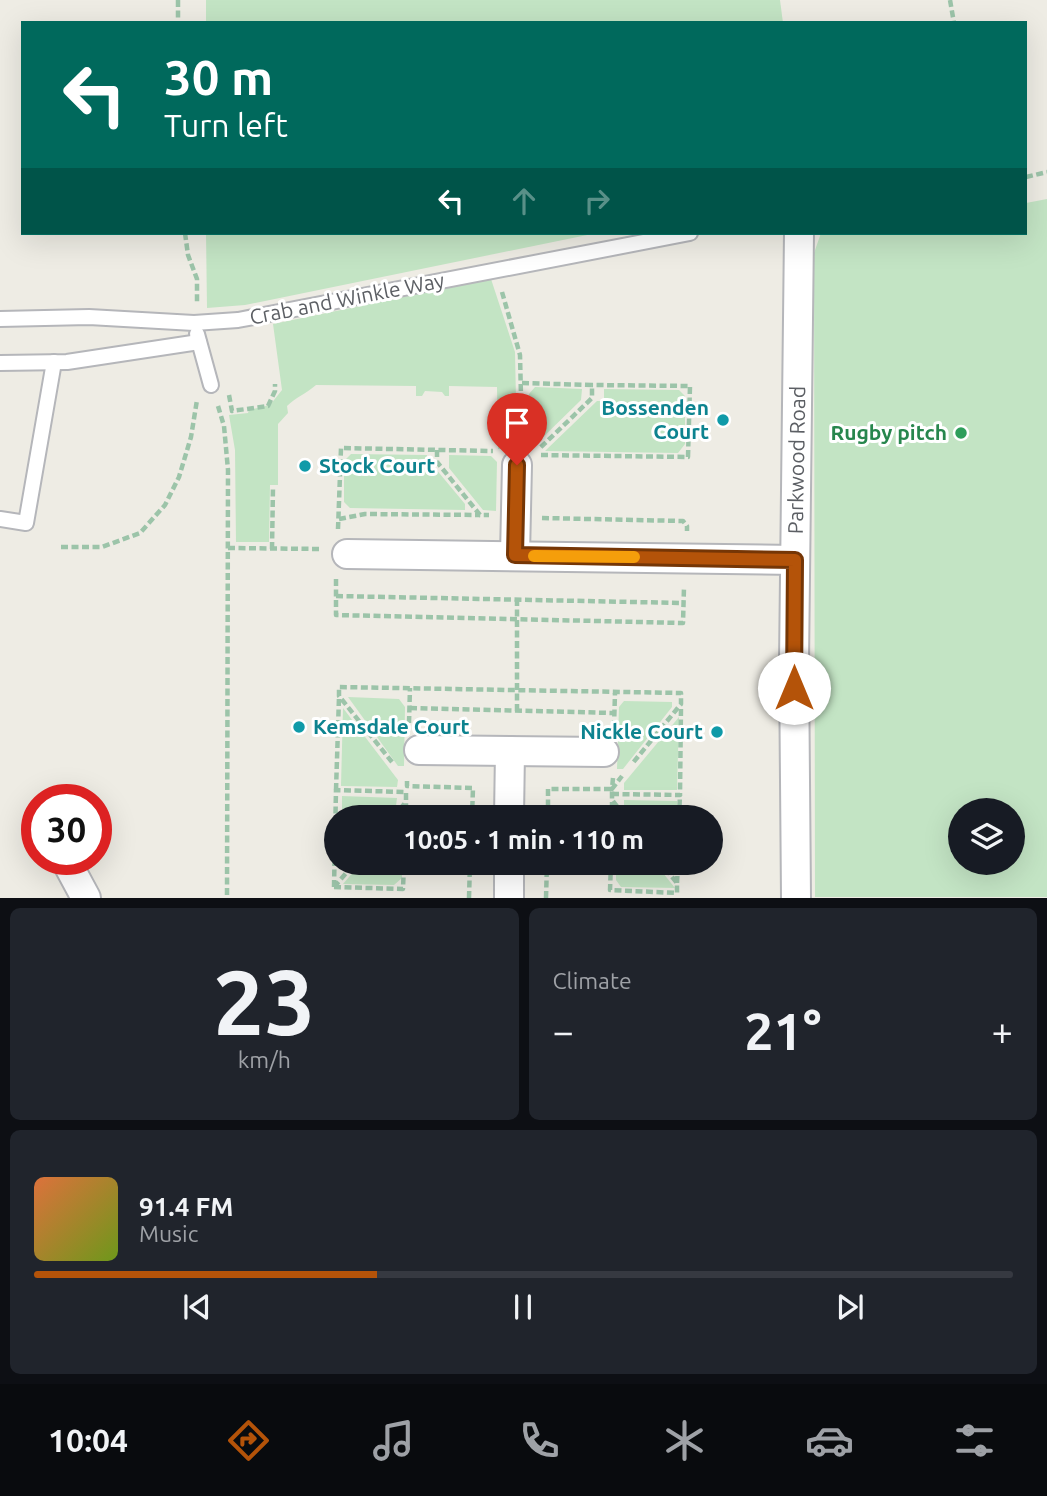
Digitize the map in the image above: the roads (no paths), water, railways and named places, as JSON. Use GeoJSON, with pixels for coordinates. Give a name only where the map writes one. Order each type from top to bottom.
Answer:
{"type":"FeatureCollection","features":[{"type":"Feature","properties":{"kind":"street","name":"Parkwood Road"},"geometry":{"type":"LineString","coordinates":[[796,898],[795,560],[799,235]]}},
{"type":"Feature","properties":{"kind":"street"},"geometry":{"type":"LineString","coordinates":[[512,454],[515,555]]}},
{"type":"Feature","properties":{"kind":"street"},"geometry":{"type":"LineString","coordinates":[[336,554],[795,560]]}},
{"type":"Feature","properties":{"kind":"street"},"geometry":{"type":"LineString","coordinates":[[509,751],[509,805]]}},
{"type":"Feature","properties":{"kind":"street"},"geometry":{"type":"LineString","coordinates":[[411,752],[509,751],[610,756]]}},
{"type":"Feature","properties":{"kind":"street"},"geometry":{"type":"LineString","coordinates":[[74,875],[86,898]]}},
{"type":"Feature","properties":{"kind":"street"},"geometry":{"type":"LineString","coordinates":[[509,875],[509,898]]}},
{"type":"Feature","properties":{"kind":"lane","name":"Crab and Winkle Way"},"geometry":{"type":"LineString","coordinates":[[0,319],[89,317],[194,323],[238,320],[680,235]]}},
{"type":"Feature","properties":{"kind":"lane"},"geometry":{"type":"LineString","coordinates":[[194,323],[211,386]]}},
{"type":"Feature","properties":{"kind":"lane"},"geometry":{"type":"LineString","coordinates":[[0,363],[67,362],[199,342]]}},
{"type":"Feature","properties":{"kind":"lane"},"geometry":{"type":"LineString","coordinates":[[0,519],[26,523],[54,362]]}},
{"type":"Feature","properties":{"kind":"place","name":"Bossenden Court"},"geometry":{"type":"Point","coordinates":[723,420]}},
{"type":"Feature","properties":{"kind":"place","name":"Rugby pitch"},"geometry":{"type":"Point","coordinates":[961,433]}},
{"type":"Feature","properties":{"kind":"place","name":"Stock Court"},"geometry":{"type":"Point","coordinates":[305,466]}},
{"type":"Feature","properties":{"kind":"place","name":"Kemsdale Court"},"geometry":{"type":"Point","coordinates":[299,727]}},
{"type":"Feature","properties":{"kind":"place","name":"Nickle Court"},"geometry":{"type":"Point","coordinates":[717,732]}}]}
